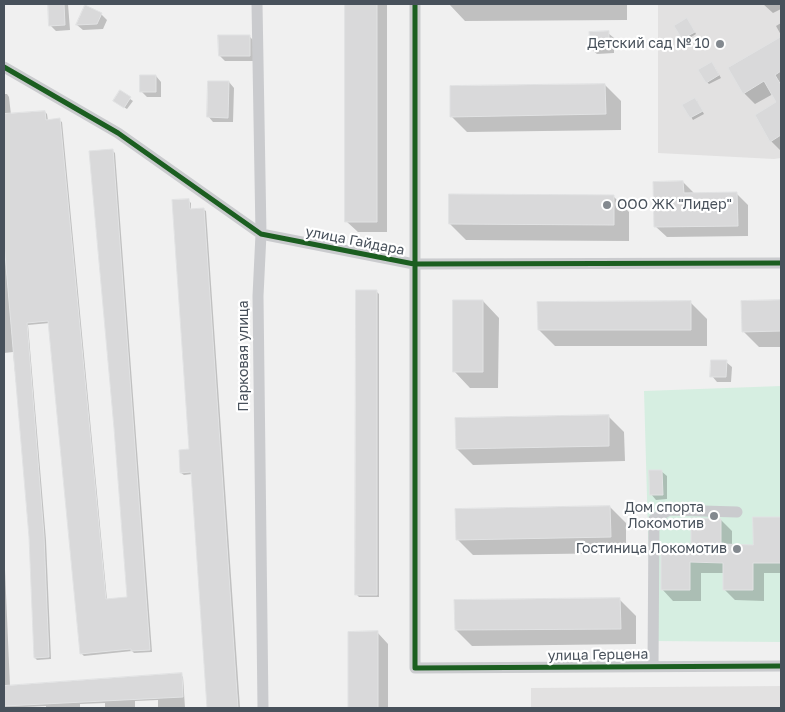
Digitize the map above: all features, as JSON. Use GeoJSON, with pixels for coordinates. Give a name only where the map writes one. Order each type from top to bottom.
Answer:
{"type":"FeatureCollection","features":[{"type":"Feature","properties":{"kind":"street","name":"Парковая улица"},"geometry":{"type":"LineString","coordinates":[[257,4],[261,234],[258,296],[263,708]]}},
{"type":"Feature","properties":{"kind":"street"},"geometry":{"type":"LineString","coordinates":[[414,264],[415,4]]}},
{"type":"Feature","properties":{"kind":"street","name":"улица Гайдара"},"geometry":{"type":"LineString","coordinates":[[4,67],[118,133],[261,234],[414,264],[781,263]]}},
{"type":"Feature","properties":{"kind":"street","name":"улица Герцена"},"geometry":{"type":"LineString","coordinates":[[414,264],[415,668],[781,666]]}},
{"type":"Feature","properties":{"kind":"street"},"geometry":{"type":"LineString","coordinates":[[653,666],[654,519],[669,510],[737,512]]}},
{"type":"Feature","properties":{"kind":"shaded area","name":"Детский сад № 10"},"geometry":{"type":"Polygon","coordinates":[[[658,4],[781,4],[781,158],[658,153],[658,4]]]}},
{"type":"Feature","properties":{"kind":"shaded area"},"geometry":{"type":"Polygon","coordinates":[[[781,686],[781,708],[531,708],[531,688],[781,686]]]}},
{"type":"Feature","properties":{"kind":"green space","name":"Дом спорта Локомотив"},"geometry":{"type":"Polygon","coordinates":[[[781,386],[781,642],[651,641],[644,391],[781,386]]]}},
{"type":"Feature","properties":{"kind":"building"},"geometry":{"type":"Polygon","coordinates":[[[48,4],[64,4],[65,25],[49,26],[48,4]]]}},
{"type":"Feature","properties":{"kind":"building"},"geometry":{"type":"Polygon","coordinates":[[[345,4],[377,4],[377,222],[345,222],[345,4]]]}},
{"type":"Feature","properties":{"kind":"building"},"geometry":{"type":"Polygon","coordinates":[[[85,5],[102,13],[97,24],[76,25],[85,5]]]}},
{"type":"Feature","properties":{"kind":"building"},"geometry":{"type":"Polygon","coordinates":[[[687,18],[695,32],[682,39],[674,26],[687,18]]]}},
{"type":"Feature","properties":{"kind":"building"},"geometry":{"type":"Polygon","coordinates":[[[609,31],[609,48],[590,49],[589,32],[609,31]]]}},
{"type":"Feature","properties":{"kind":"building"},"geometry":{"type":"Polygon","coordinates":[[[218,35],[250,35],[250,56],[219,56],[218,35]]]}},
{"type":"Feature","properties":{"kind":"building"},"geometry":{"type":"Polygon","coordinates":[[[781,37],[781,71],[775,75],[781,85],[781,135],[770,142],[755,115],[776,102],[764,81],[743,94],[728,68],[781,37]]]}},
{"type":"Feature","properties":{"kind":"building"},"geometry":{"type":"Polygon","coordinates":[[[712,62],[719,75],[706,83],[698,70],[712,62]]]}},
{"type":"Feature","properties":{"kind":"building"},"geometry":{"type":"Polygon","coordinates":[[[140,75],[156,75],[156,92],[140,92],[140,75]]]}},
{"type":"Feature","properties":{"kind":"building"},"geometry":{"type":"Polygon","coordinates":[[[208,81],[229,81],[228,118],[207,117],[208,81]]]}},
{"type":"Feature","properties":{"kind":"building"},"geometry":{"type":"Polygon","coordinates":[[[605,84],[606,114],[450,117],[450,86],[605,84]]]}},
{"type":"Feature","properties":{"kind":"building"},"geometry":{"type":"Polygon","coordinates":[[[120,90],[131,97],[124,108],[113,101],[120,90]]]}},
{"type":"Feature","properties":{"kind":"building"},"geometry":{"type":"Polygon","coordinates":[[[695,98],[703,111],[690,118],[682,105],[695,98]]]}},
{"type":"Feature","properties":{"kind":"building"},"geometry":{"type":"Polygon","coordinates":[[[45,111],[46,120],[60,118],[106,599],[127,597],[89,151],[113,149],[150,650],[131,651],[131,649],[80,654],[48,321],[27,323],[44,536],[49,657],[34,658],[29,537],[4,242],[4,114],[45,111]]]}},
{"type":"Feature","properties":{"kind":"building"},"geometry":{"type":"Polygon","coordinates":[[[683,181],[684,193],[737,192],[738,226],[654,227],[653,182],[683,181]]]}},
{"type":"Feature","properties":{"kind":"building"},"geometry":{"type":"Polygon","coordinates":[[[449,194],[614,195],[614,225],[449,224],[449,194]]]}},
{"type":"Feature","properties":{"kind":"building"},"geometry":{"type":"Polygon","coordinates":[[[189,199],[190,209],[204,208],[238,708],[207,708],[191,472],[180,473],[179,450],[189,449],[172,200],[189,199]]]}},
{"type":"Feature","properties":{"kind":"building"},"geometry":{"type":"Polygon","coordinates":[[[356,290],[377,290],[377,595],[355,595],[356,290]]]}},
{"type":"Feature","properties":{"kind":"building"},"geometry":{"type":"Polygon","coordinates":[[[453,300],[483,300],[483,372],[453,372],[453,300]]]}},
{"type":"Feature","properties":{"kind":"building"},"geometry":{"type":"Polygon","coordinates":[[[781,300],[781,331],[742,332],[741,301],[781,300]]]}},
{"type":"Feature","properties":{"kind":"building"},"geometry":{"type":"Polygon","coordinates":[[[691,301],[691,330],[538,330],[537,302],[691,301]]]}},
{"type":"Feature","properties":{"kind":"building"},"geometry":{"type":"Polygon","coordinates":[[[711,360],[727,360],[726,377],[710,377],[711,360]]]}},
{"type":"Feature","properties":{"kind":"building"},"geometry":{"type":"Polygon","coordinates":[[[609,415],[609,446],[456,449],[455,418],[609,415]]]}},
{"type":"Feature","properties":{"kind":"building"},"geometry":{"type":"Polygon","coordinates":[[[649,470],[662,470],[663,495],[650,495],[649,470]]]}},
{"type":"Feature","properties":{"kind":"building"},"geometry":{"type":"Polygon","coordinates":[[[610,506],[611,537],[456,540],[455,509],[610,506]]]}},
{"type":"Feature","properties":{"kind":"building"},"geometry":{"type":"Polygon","coordinates":[[[753,517],[781,517],[781,563],[753,563],[753,590],[723,590],[723,563],[690,562],[690,590],[661,590],[661,544],[691,545],[691,518],[721,519],[721,544],[753,545],[753,517]]]}},
{"type":"Feature","properties":{"kind":"building"},"geometry":{"type":"Polygon","coordinates":[[[620,598],[621,629],[455,630],[454,600],[620,598]]]}},
{"type":"Feature","properties":{"kind":"building"},"geometry":{"type":"Polygon","coordinates":[[[378,631],[378,708],[348,708],[348,632],[378,631]]]}},
{"type":"Feature","properties":{"kind":"building"},"geometry":{"type":"Polygon","coordinates":[[[182,673],[183,697],[4,706],[4,686],[182,673]]]}},
{"type":"Feature","properties":{"kind":"cycle path"},"geometry":{"type":"LineString","coordinates":[[415,4],[415,668],[781,666]]}},
{"type":"Feature","properties":{"kind":"cycle path"},"geometry":{"type":"LineString","coordinates":[[4,67],[118,133],[261,234],[414,264],[781,263]]}},
{"type":"Feature","properties":{"kind":"place","name":"Детский сад № 10"},"geometry":{"type":"Point","coordinates":[720,44]}},
{"type":"Feature","properties":{"kind":"place","name":"ООО ЖК \"Лидер\""},"geometry":{"type":"Point","coordinates":[607,205]}},
{"type":"Feature","properties":{"kind":"place","name":"Дом спорта Локомотив"},"geometry":{"type":"Point","coordinates":[714,516]}},
{"type":"Feature","properties":{"kind":"place","name":"Гостиница Локомотив"},"geometry":{"type":"Point","coordinates":[737,549]}}]}
